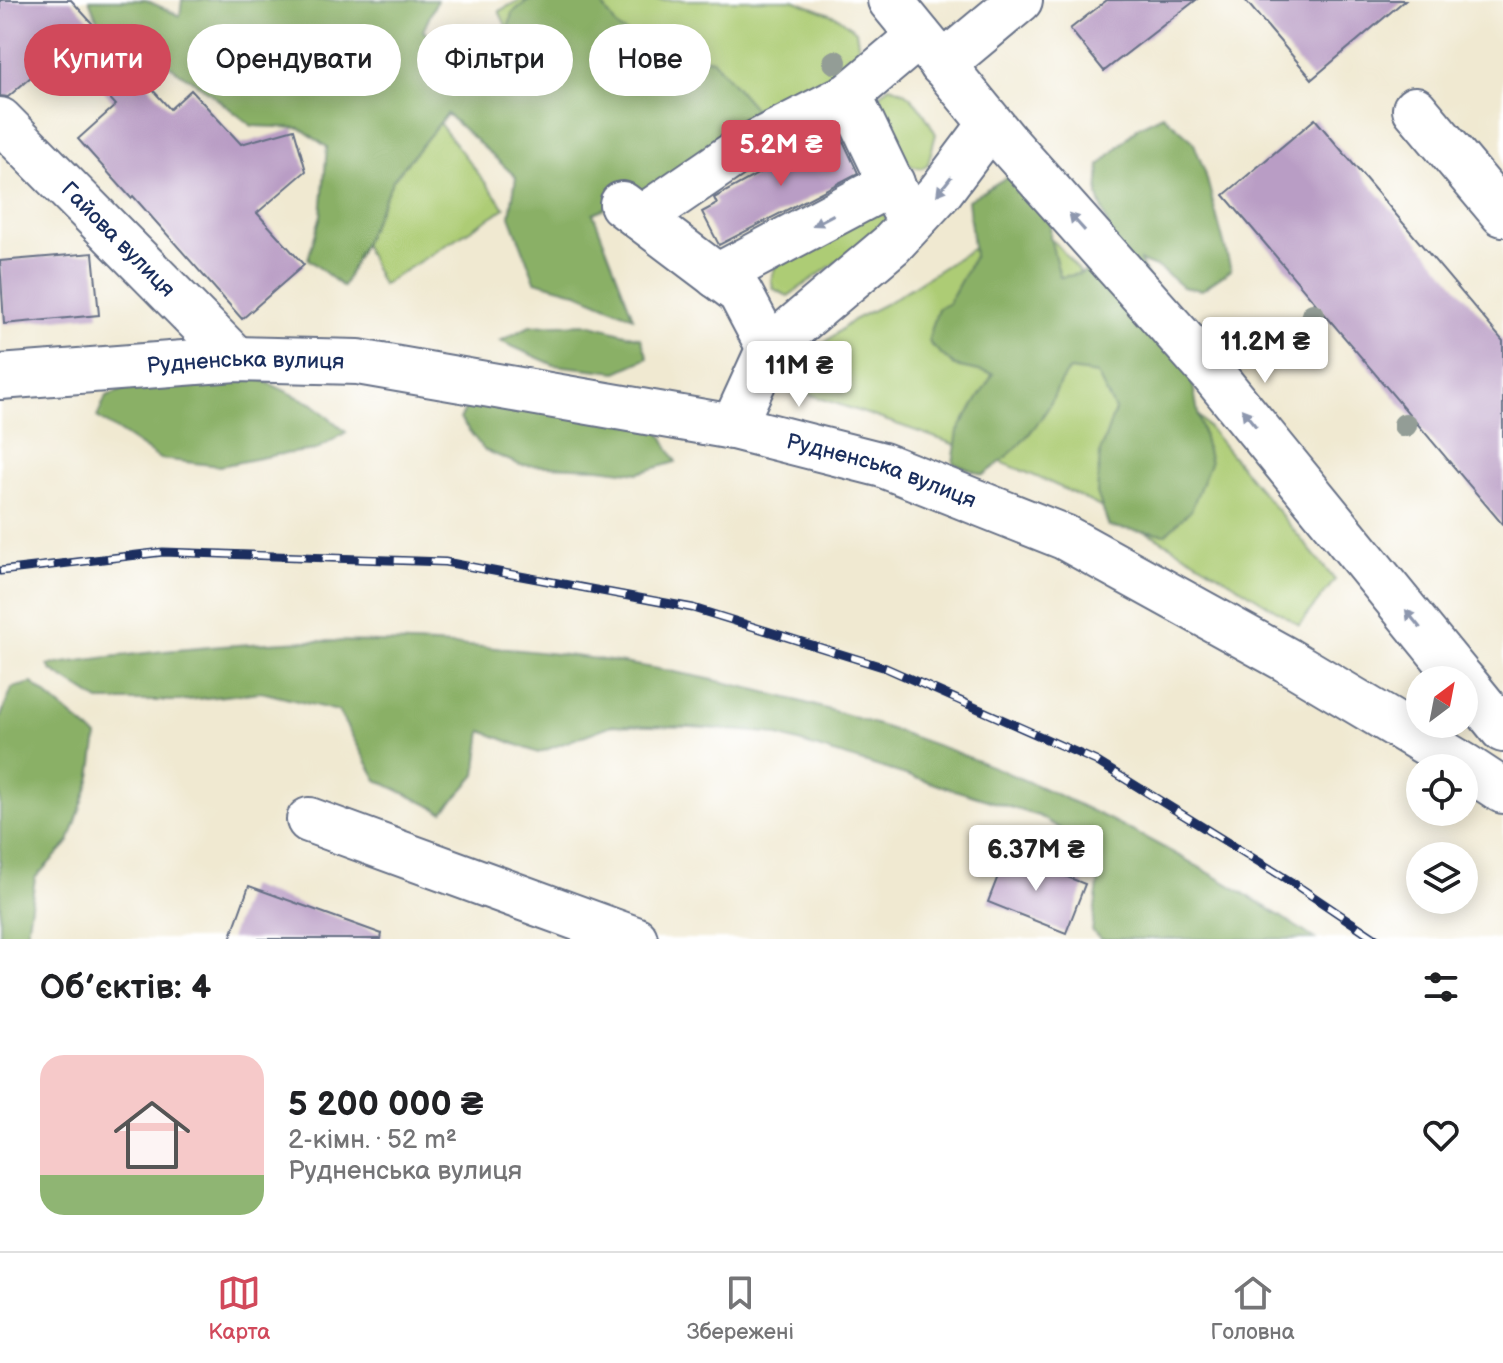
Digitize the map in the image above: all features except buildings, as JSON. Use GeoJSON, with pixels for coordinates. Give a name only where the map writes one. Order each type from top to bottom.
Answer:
{"type":"FeatureCollection","features":[{"type":"Feature","properties":{"kind":"street"},"geometry":{"type":"LineString","coordinates":[[890,0],[998,133],[1212,373],[1451,666]]}},
{"type":"Feature","properties":{"kind":"street"},"geometry":{"type":"LineString","coordinates":[[769,348],[740,293],[632,211],[1020,0]]}},
{"type":"Feature","properties":{"kind":"street"},"geometry":{"type":"LineString","coordinates":[[849,95],[910,224]]}},
{"type":"Feature","properties":{"kind":"street"},"geometry":{"type":"LineString","coordinates":[[1415,109],[1503,214]]}},
{"type":"Feature","properties":{"kind":"street","name":"Гайова вулиця"},"geometry":{"type":"LineString","coordinates":[[0,120],[236,359]]}},
{"type":"Feature","properties":{"kind":"street"},"geometry":{"type":"LineString","coordinates":[[733,427],[769,348],[891,245],[998,133]]}},
{"type":"Feature","properties":{"kind":"street"},"geometry":{"type":"LineString","coordinates":[[717,276],[892,183]]}},
{"type":"Feature","properties":{"kind":"street","name":"Рудненська вулиця"},"geometry":{"type":"LineString","coordinates":[[0,377],[236,359],[358,362],[733,427],[883,465],[1064,537],[1287,660],[1503,791]]}},
{"type":"Feature","properties":{"kind":"street"},"geometry":{"type":"LineString","coordinates":[[1478,699],[1503,730]]}},
{"type":"Feature","properties":{"kind":"street"},"geometry":{"type":"LineString","coordinates":[[309,820],[635,939]]}},
{"type":"Feature","properties":{"kind":"green space"},"geometry":{"type":"Polygon","coordinates":[[[89,0],[146,0],[180,16],[182,0],[437,0],[426,24],[417,24],[417,96],[573,96],[573,24],[509,24],[512,13],[528,0],[599,0],[615,24],[589,24],[589,96],[711,96],[711,60],[755,109],[698,171],[593,213],[633,317],[575,292],[535,281],[510,216],[516,177],[447,114],[393,180],[343,287],[308,259],[321,215],[327,147],[300,128],[252,126],[214,96],[401,96],[401,24],[187,24],[187,77],[171,67],[171,24],[98,22],[89,0]]]}},
{"type":"Feature","properties":{"kind":"green space"},"geometry":{"type":"Polygon","coordinates":[[[520,0],[793,0],[838,17],[856,31],[859,49],[847,68],[582,186],[539,96],[573,96],[573,24],[505,24],[499,11],[520,0]]]}},
{"type":"Feature","properties":{"kind":"green space"},"geometry":{"type":"Polygon","coordinates":[[[889,86],[911,98],[936,134],[928,164],[922,168],[913,167],[904,160],[878,96],[889,86]]]}},
{"type":"Feature","properties":{"kind":"green space"},"geometry":{"type":"Polygon","coordinates":[[[1163,115],[1193,141],[1205,172],[1231,270],[1202,290],[1182,287],[1161,269],[1140,261],[1192,379],[1210,463],[1191,510],[1166,534],[1109,527],[1097,493],[1100,452],[1115,410],[1097,374],[1070,370],[1027,436],[983,475],[953,463],[958,431],[993,374],[955,366],[930,344],[929,338],[938,308],[948,304],[974,256],[968,200],[1009,176],[1052,199],[1050,238],[1060,277],[1079,274],[1118,257],[1098,196],[1100,165],[1138,127],[1163,115]]]}},
{"type":"Feature","properties":{"kind":"green space"},"geometry":{"type":"Polygon","coordinates":[[[436,119],[505,208],[382,285],[337,186],[436,119]]]}},
{"type":"Feature","properties":{"kind":"green space"},"geometry":{"type":"Polygon","coordinates":[[[877,208],[886,217],[888,226],[788,296],[774,289],[771,281],[775,267],[877,208]]]}},
{"type":"Feature","properties":{"kind":"green space"},"geometry":{"type":"Polygon","coordinates":[[[1036,225],[1060,248],[1335,580],[1299,625],[1212,570],[1062,488],[965,448],[800,391],[800,371],[821,346],[853,320],[887,303],[1006,227],[1036,225]]]}},
{"type":"Feature","properties":{"kind":"green space"},"geometry":{"type":"Polygon","coordinates":[[[588,324],[641,338],[648,358],[617,372],[554,365],[500,341],[530,326],[588,324]]]}},
{"type":"Feature","properties":{"kind":"green space"},"geometry":{"type":"Polygon","coordinates":[[[258,378],[313,404],[346,432],[316,450],[220,466],[160,459],[97,417],[106,396],[145,382],[258,378]]]}},
{"type":"Feature","properties":{"kind":"green space"},"geometry":{"type":"Polygon","coordinates":[[[478,386],[659,430],[676,462],[638,473],[520,465],[484,450],[460,419],[478,386]]]}},
{"type":"Feature","properties":{"kind":"green space"},"geometry":{"type":"Polygon","coordinates":[[[304,641],[431,644],[557,654],[658,669],[758,690],[856,718],[953,751],[1047,790],[1140,835],[1229,884],[1315,939],[1101,939],[1092,931],[1102,854],[1039,816],[769,733],[612,725],[538,753],[482,731],[476,775],[443,812],[377,780],[338,711],[261,692],[179,701],[99,701],[48,665],[176,650],[304,641]]]}},
{"type":"Feature","properties":{"kind":"green space"},"geometry":{"type":"Polygon","coordinates":[[[32,683],[97,737],[91,777],[69,842],[35,878],[26,939],[0,939],[0,719],[12,688],[32,683]]]}},
{"type":"Feature","properties":{"kind":"railway"},"geometry":{"type":"LineString","coordinates":[[0,571],[163,552],[445,562],[693,608],[886,668],[1096,761],[1293,883],[1376,939]]}}]}
